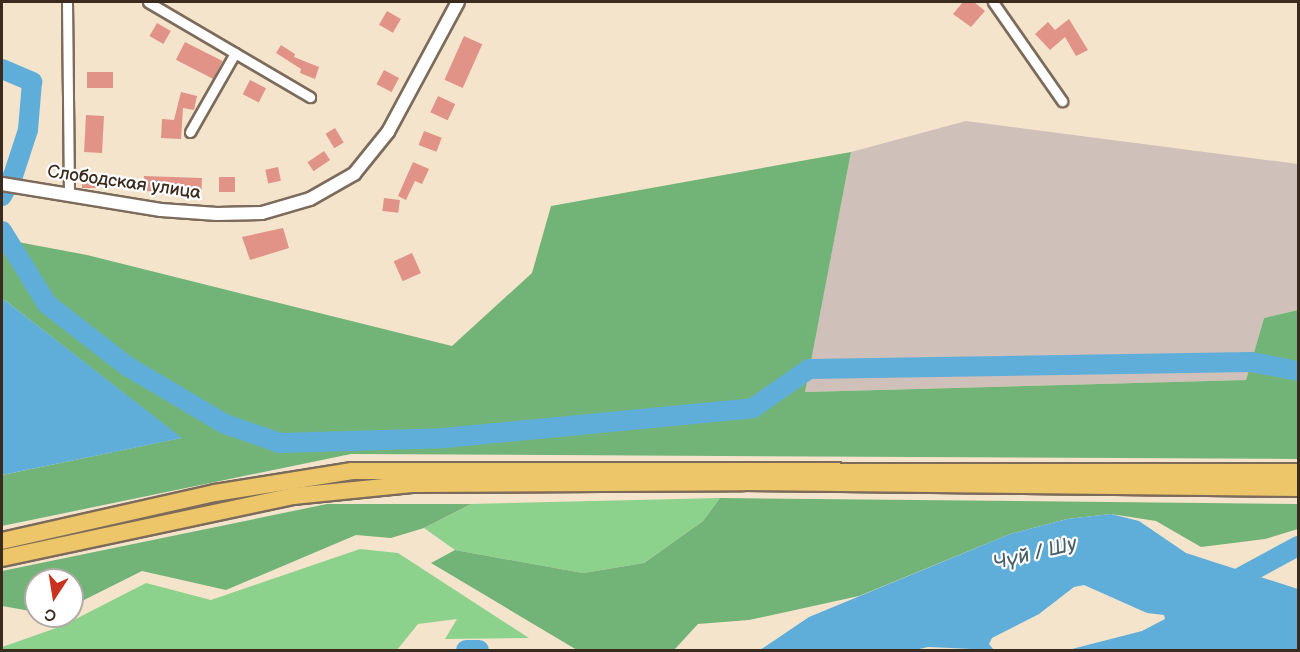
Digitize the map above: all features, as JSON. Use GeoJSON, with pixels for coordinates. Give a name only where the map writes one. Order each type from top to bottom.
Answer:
{"type":"FeatureCollection","features":[{"type":"Feature","properties":{"kind":"highway"},"geometry":{"type":"LineString","coordinates":[[2,541],[215,493],[352,471],[1299,472]]}},
{"type":"Feature","properties":{"kind":"highway"},"geometry":{"type":"LineString","coordinates":[[2,558],[293,496],[414,484],[756,482],[1299,488]]}},
{"type":"Feature","properties":{"kind":"street"},"geometry":{"type":"LineString","coordinates":[[67,2],[69,194]]}},
{"type":"Feature","properties":{"kind":"street"},"geometry":{"type":"LineString","coordinates":[[148,2],[310,97]]}},
{"type":"Feature","properties":{"kind":"street"},"geometry":{"type":"LineString","coordinates":[[982,2],[993,2],[1062,101]]}},
{"type":"Feature","properties":{"kind":"street","name":"Слободская улица"},"geometry":{"type":"LineString","coordinates":[[2,184],[161,210],[217,214],[262,213],[310,199],[354,174],[388,132],[453,3]]}},
{"type":"Feature","properties":{"kind":"street"},"geometry":{"type":"LineString","coordinates":[[190,132],[235,53]]}},
{"type":"Feature","properties":{"kind":"shaded area"},"geometry":{"type":"Polygon","coordinates":[[[966,121],[1298,164],[1298,310],[1264,318],[1246,380],[804,392],[851,152],[966,121]]]}},
{"type":"Feature","properties":{"kind":"green space"},"geometry":{"type":"Polygon","coordinates":[[[851,152],[805,392],[1246,380],[1264,318],[1298,310],[1298,459],[351,454],[2,526],[2,475],[181,438],[2,298],[2,239],[87,255],[452,346],[532,273],[551,206],[851,152]]]}},
{"type":"Feature","properties":{"kind":"green space"},"geometry":{"type":"Polygon","coordinates":[[[720,498],[703,521],[644,563],[583,573],[455,550],[424,528],[471,504],[720,498]]]}},
{"type":"Feature","properties":{"kind":"green space"},"geometry":{"type":"Polygon","coordinates":[[[720,498],[1298,504],[1298,529],[1265,539],[1201,547],[1156,521],[1111,514],[1067,519],[1010,534],[859,596],[749,620],[698,624],[674,650],[577,650],[431,563],[455,550],[583,573],[644,563],[703,521],[720,498]]]}},
{"type":"Feature","properties":{"kind":"green space"},"geometry":{"type":"Polygon","coordinates":[[[327,504],[471,504],[424,528],[391,538],[356,535],[226,590],[142,571],[84,600],[84,568],[24,568],[24,610],[2,606],[2,571],[327,504]]]}},
{"type":"Feature","properties":{"kind":"green space"},"geometry":{"type":"Polygon","coordinates":[[[360,549],[398,553],[529,638],[445,639],[457,619],[418,624],[397,650],[2,650],[2,647],[56,628],[84,628],[84,615],[146,583],[211,600],[360,549]]]}},
{"type":"Feature","properties":{"kind":"water"},"geometry":{"type":"Polygon","coordinates":[[[2,298],[182,438],[2,475],[2,298]]]}},
{"type":"Feature","properties":{"kind":"water","name":"Чүй / Шу"},"geometry":{"type":"Polygon","coordinates":[[[1111,514],[1139,521],[1186,553],[1298,589],[1298,650],[1068,650],[1142,631],[1165,619],[1164,615],[1147,613],[1084,585],[1074,587],[1039,614],[992,638],[989,644],[994,650],[928,647],[915,650],[760,650],[809,617],[1010,534],[1067,519],[1111,514]]]}},
{"type":"Feature","properties":{"kind":"building"},"geometry":{"type":"Polygon","coordinates":[[[963,2],[974,2],[985,11],[971,27],[953,14],[963,2]]]}},
{"type":"Feature","properties":{"kind":"building"},"geometry":{"type":"Polygon","coordinates":[[[387,11],[401,19],[393,33],[379,25],[387,11]]]}},
{"type":"Feature","properties":{"kind":"building"},"geometry":{"type":"Polygon","coordinates":[[[1069,19],[1088,50],[1076,56],[1065,37],[1050,50],[1035,34],[1048,22],[1055,30],[1069,19]]]}},
{"type":"Feature","properties":{"kind":"building"},"geometry":{"type":"Polygon","coordinates":[[[157,23],[171,31],[163,44],[150,36],[157,23]]]}},
{"type":"Feature","properties":{"kind":"building"},"geometry":{"type":"Polygon","coordinates":[[[464,36],[482,44],[463,88],[444,80],[464,36]]]}},
{"type":"Feature","properties":{"kind":"building"},"geometry":{"type":"Polygon","coordinates":[[[185,42],[222,61],[213,79],[176,60],[185,42]]]}},
{"type":"Feature","properties":{"kind":"building"},"geometry":{"type":"Polygon","coordinates":[[[281,45],[295,54],[294,57],[319,67],[315,79],[300,73],[301,69],[276,53],[281,45]]]}},
{"type":"Feature","properties":{"kind":"building"},"geometry":{"type":"Polygon","coordinates":[[[384,70],[399,78],[391,92],[376,84],[384,70]]]}},
{"type":"Feature","properties":{"kind":"building"},"geometry":{"type":"Polygon","coordinates":[[[87,72],[113,72],[113,88],[87,88],[87,72]]]}},
{"type":"Feature","properties":{"kind":"building"},"geometry":{"type":"Polygon","coordinates":[[[250,80],[266,88],[259,102],[243,94],[250,80]]]}},
{"type":"Feature","properties":{"kind":"building"},"geometry":{"type":"Polygon","coordinates":[[[181,92],[197,96],[194,110],[183,108],[181,139],[161,138],[162,119],[174,120],[181,92]]]}},
{"type":"Feature","properties":{"kind":"building"},"geometry":{"type":"Polygon","coordinates":[[[438,96],[455,104],[448,120],[430,112],[438,96]]]}},
{"type":"Feature","properties":{"kind":"building"},"geometry":{"type":"Polygon","coordinates":[[[86,115],[104,116],[102,153],[84,152],[86,115]]]}},
{"type":"Feature","properties":{"kind":"building"},"geometry":{"type":"Polygon","coordinates":[[[335,128],[344,143],[334,148],[326,134],[335,128]]]}},
{"type":"Feature","properties":{"kind":"building"},"geometry":{"type":"Polygon","coordinates":[[[424,131],[442,138],[436,152],[419,145],[424,131]]]}},
{"type":"Feature","properties":{"kind":"building"},"geometry":{"type":"Polygon","coordinates":[[[324,151],[330,160],[314,171],[307,162],[324,151]]]}},
{"type":"Feature","properties":{"kind":"building"},"geometry":{"type":"Polygon","coordinates":[[[413,162],[429,169],[422,184],[415,181],[406,200],[398,196],[413,162]]]}},
{"type":"Feature","properties":{"kind":"building"},"geometry":{"type":"Polygon","coordinates":[[[278,167],[281,181],[268,183],[265,170],[278,167]]]}},
{"type":"Feature","properties":{"kind":"building"},"geometry":{"type":"Polygon","coordinates":[[[144,176],[202,178],[201,193],[143,191],[144,176]]]}},
{"type":"Feature","properties":{"kind":"building"},"geometry":{"type":"Polygon","coordinates":[[[82,177],[100,177],[100,188],[82,188],[82,177]]]}},
{"type":"Feature","properties":{"kind":"building"},"geometry":{"type":"Polygon","coordinates":[[[219,177],[235,177],[235,192],[219,192],[219,177]]]}},
{"type":"Feature","properties":{"kind":"building"},"geometry":{"type":"Polygon","coordinates":[[[384,198],[400,200],[398,213],[382,211],[384,198]]]}},
{"type":"Feature","properties":{"kind":"building"},"geometry":{"type":"Polygon","coordinates":[[[283,228],[289,248],[250,260],[242,237],[283,228]]]}},
{"type":"Feature","properties":{"kind":"building"},"geometry":{"type":"Polygon","coordinates":[[[412,253],[421,273],[403,281],[394,261],[412,253]]]}},
{"type":"Feature","properties":{"kind":"waterway"},"geometry":{"type":"LineString","coordinates":[[2,69],[32,82],[28,130],[13,176],[2,196]]}},
{"type":"Feature","properties":{"kind":"waterway"},"geometry":{"type":"LineString","coordinates":[[2,231],[47,304],[127,366],[225,424],[280,443],[444,438],[753,408],[809,369],[1251,362],[1298,371]]}},
{"type":"Feature","properties":{"kind":"waterway"},"geometry":{"type":"LineString","coordinates":[[1226,585],[1298,546]]}},
{"type":"Feature","properties":{"kind":"waterway"},"geometry":{"type":"LineString","coordinates":[[466,650],[479,650]]}}]}
